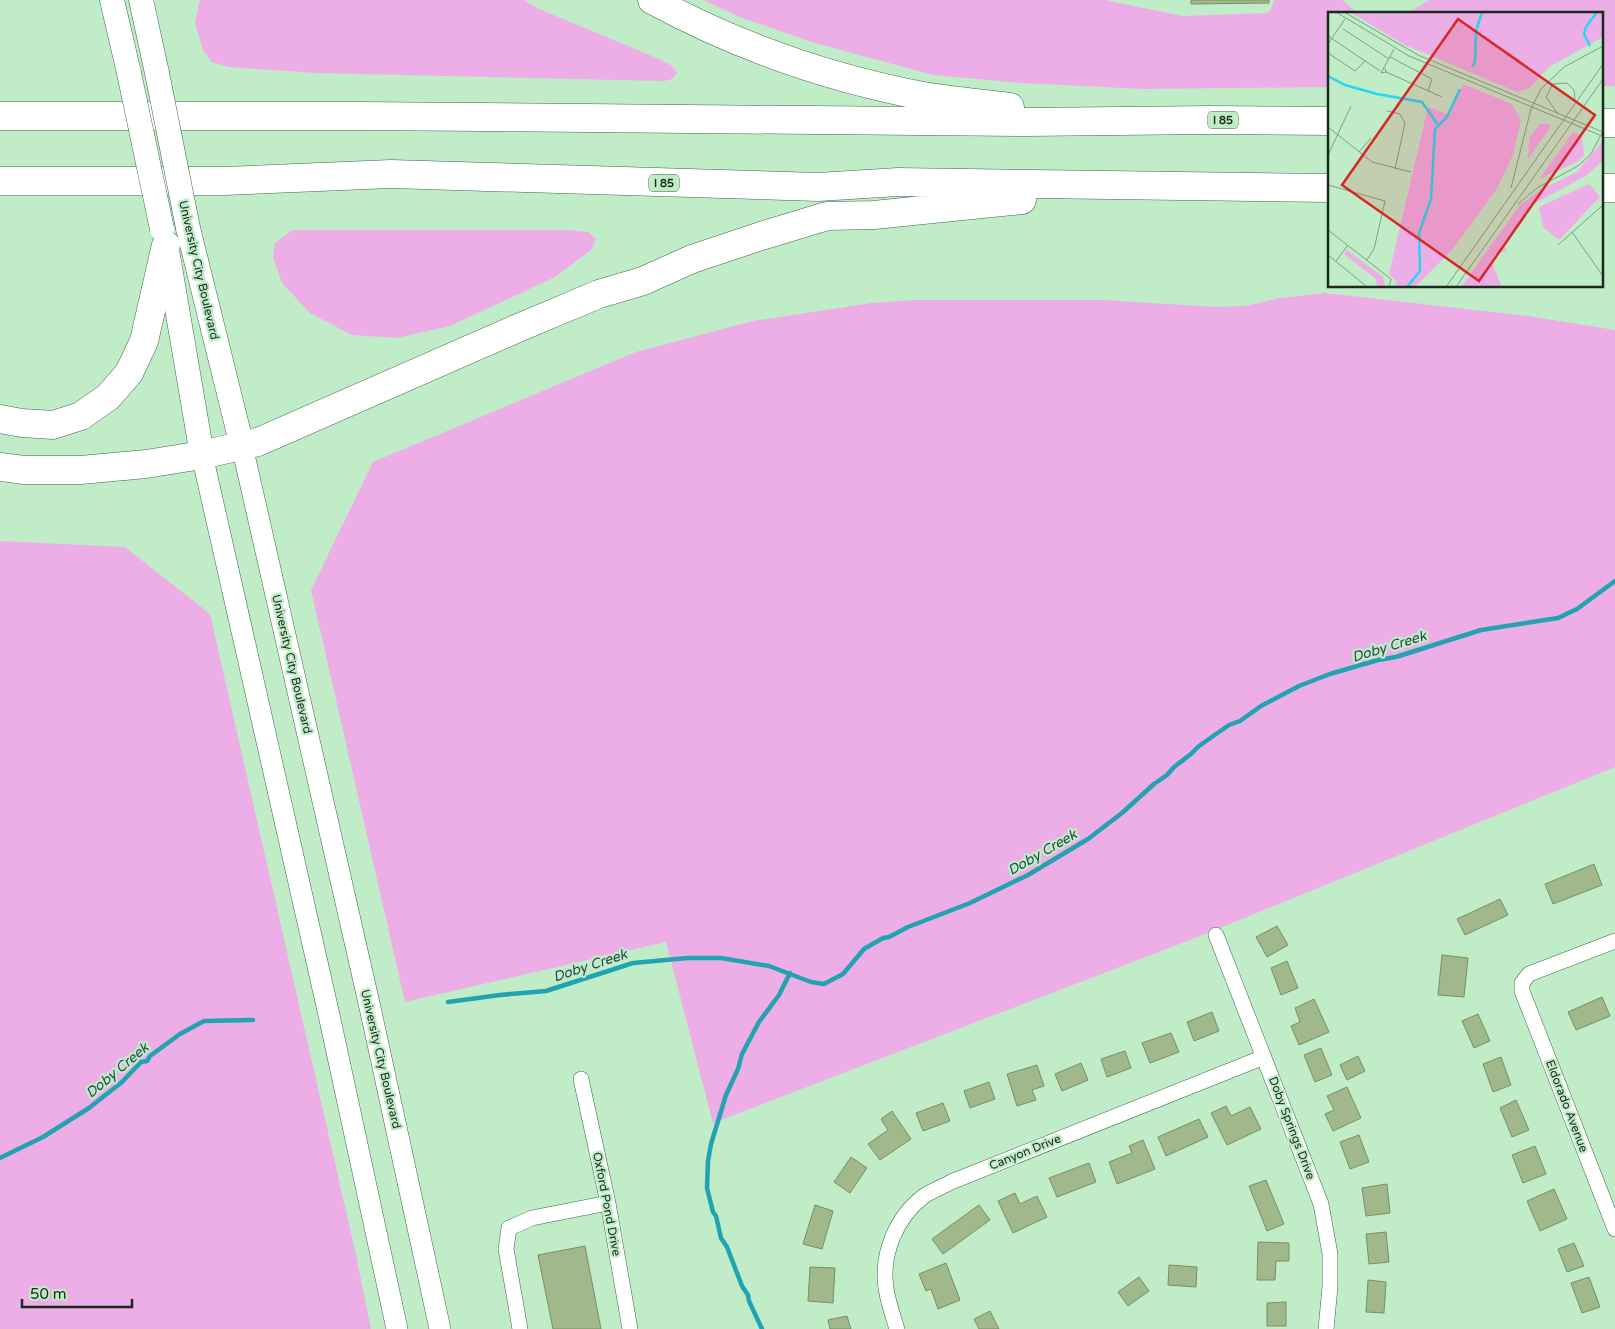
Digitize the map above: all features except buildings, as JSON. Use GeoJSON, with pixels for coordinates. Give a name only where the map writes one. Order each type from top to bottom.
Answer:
{"type":"FeatureCollection","features":[{"type":"Feature","properties":{"kind":"highway"},"geometry":{"type":"LineString","coordinates":[[652,0],[763,52],[807,67],[880,86],[924,96],[1118,121]]}},
{"type":"Feature","properties":{"kind":"highway","name":"I 85"},"geometry":{"type":"LineString","coordinates":[[0,116],[1328,121]]}},
{"type":"Feature","properties":{"kind":"highway"},"geometry":{"type":"LineString","coordinates":[[1602,123],[1615,123]]}},
{"type":"Feature","properties":{"kind":"highway","name":"I 85"},"geometry":{"type":"LineString","coordinates":[[0,181],[224,181],[392,174],[818,187],[898,182],[1328,188]]}},
{"type":"Feature","properties":{"kind":"highway"},"geometry":{"type":"LineString","coordinates":[[0,191],[37,181]]}},
{"type":"Feature","properties":{"kind":"highway"},"geometry":{"type":"LineString","coordinates":[[0,467],[24,470],[81,470],[146,464],[242,446],[282,432],[599,294],[643,280],[700,256],[827,216],[874,215],[1039,198],[1131,186]]}},
{"type":"Feature","properties":{"kind":"highway"},"geometry":{"type":"LineString","coordinates":[[1602,188],[1615,188]]}},
{"type":"Feature","properties":{"kind":"highway"},"geometry":{"type":"LineString","coordinates":[[0,419],[53,425],[81,416],[108,397],[129,373],[144,341],[164,237]]}},
{"type":"Feature","properties":{"kind":"main road"},"geometry":{"type":"LineString","coordinates":[[112,0],[164,237],[202,455],[398,1329]]}},
{"type":"Feature","properties":{"kind":"main road","name":"University City Boulevard"},"geometry":{"type":"LineString","coordinates":[[141,0],[188,228],[242,446],[373,1021],[440,1329]]}},
{"type":"Feature","properties":{"kind":"street","name":"Doby Springs Drive"},"geometry":{"type":"LineString","coordinates":[[1216,935],[1321,1204],[1330,1254],[1330,1287],[1326,1329]]}},
{"type":"Feature","properties":{"kind":"street","name":"Eldorado Avenue"},"geometry":{"type":"LineString","coordinates":[[1615,941],[1529,974],[1522,983],[1522,991],[1615,1229]]}},
{"type":"Feature","properties":{"kind":"street","name":"Canyon Drive"},"geometry":{"type":"LineString","coordinates":[[897,1329],[886,1290],[886,1263],[890,1243],[899,1225],[918,1201],[926,1195],[960,1178],[1264,1058]]}},
{"type":"Feature","properties":{"kind":"street","name":"Oxford Pond Drive"},"geometry":{"type":"LineString","coordinates":[[582,1079],[608,1202],[630,1329]]}},
{"type":"Feature","properties":{"kind":"street"},"geometry":{"type":"LineString","coordinates":[[520,1329],[506,1249],[508,1228],[532,1218],[608,1202]]}},
{"type":"Feature","properties":{"kind":"shaded area"},"geometry":{"type":"Polygon","coordinates":[[[200,0],[524,0],[537,8],[659,59],[671,65],[677,73],[672,79],[664,81],[315,73],[228,67],[212,62],[203,50],[195,22],[200,0]]]}},
{"type":"Feature","properties":{"kind":"shaded area"},"geometry":{"type":"Polygon","coordinates":[[[703,0],[1104,0],[1183,16],[1266,13],[1271,10],[1274,0],[1342,0],[1357,12],[1328,12],[1328,87],[1143,89],[1021,83],[933,75],[815,43],[742,18],[703,0]]]}},
{"type":"Feature","properties":{"kind":"shaded area"},"geometry":{"type":"Polygon","coordinates":[[[1429,0],[1615,0],[1615,86],[1602,86],[1602,12],[1401,12],[1411,11],[1429,0]]]}},
{"type":"Feature","properties":{"kind":"shaded area"},"geometry":{"type":"Polygon","coordinates":[[[292,230],[566,230],[588,232],[596,239],[591,250],[555,277],[450,326],[397,338],[352,335],[310,313],[282,283],[273,257],[275,243],[292,230]]]}},
{"type":"Feature","properties":{"kind":"shaded area"},"geometry":{"type":"Polygon","coordinates":[[[1325,293],[1528,316],[1615,330],[1615,767],[1195,938],[713,1123],[666,942],[405,1002],[311,590],[373,462],[636,352],[753,321],[872,303],[915,300],[1104,300],[1215,307],[1246,306],[1280,298],[1325,293]]]}},
{"type":"Feature","properties":{"kind":"shaded area"},"geometry":{"type":"Polygon","coordinates":[[[0,541],[125,547],[210,614],[356,1255],[371,1329],[0,1329],[0,541]]]}},
{"type":"Feature","properties":{"kind":"waterway","name":"Doby Creek"},"geometry":{"type":"LineString","coordinates":[[448,1002],[546,991],[633,963],[688,958],[721,958],[769,966],[811,982],[824,984],[843,974],[864,949],[883,938],[970,903],[1028,875],[1088,839],[1122,813],[1199,746],[1229,725],[1240,721],[1261,706],[1299,686],[1330,674],[1378,660],[1396,657],[1481,630],[1558,618],[1577,609],[1615,581]]}},
{"type":"Feature","properties":{"kind":"waterway"},"geometry":{"type":"LineString","coordinates":[[762,1329],[748,1295],[742,1286],[727,1247],[721,1238],[707,1188],[708,1161],[711,1144],[726,1095],[738,1069],[742,1054],[759,1022],[779,995],[790,973]]}},
{"type":"Feature","properties":{"kind":"waterway","name":"Doby Creek"},"geometry":{"type":"LineString","coordinates":[[0,1158],[43,1137],[89,1108],[122,1082],[141,1062],[147,1061],[150,1056],[180,1034],[204,1021],[253,1020]]}}]}
